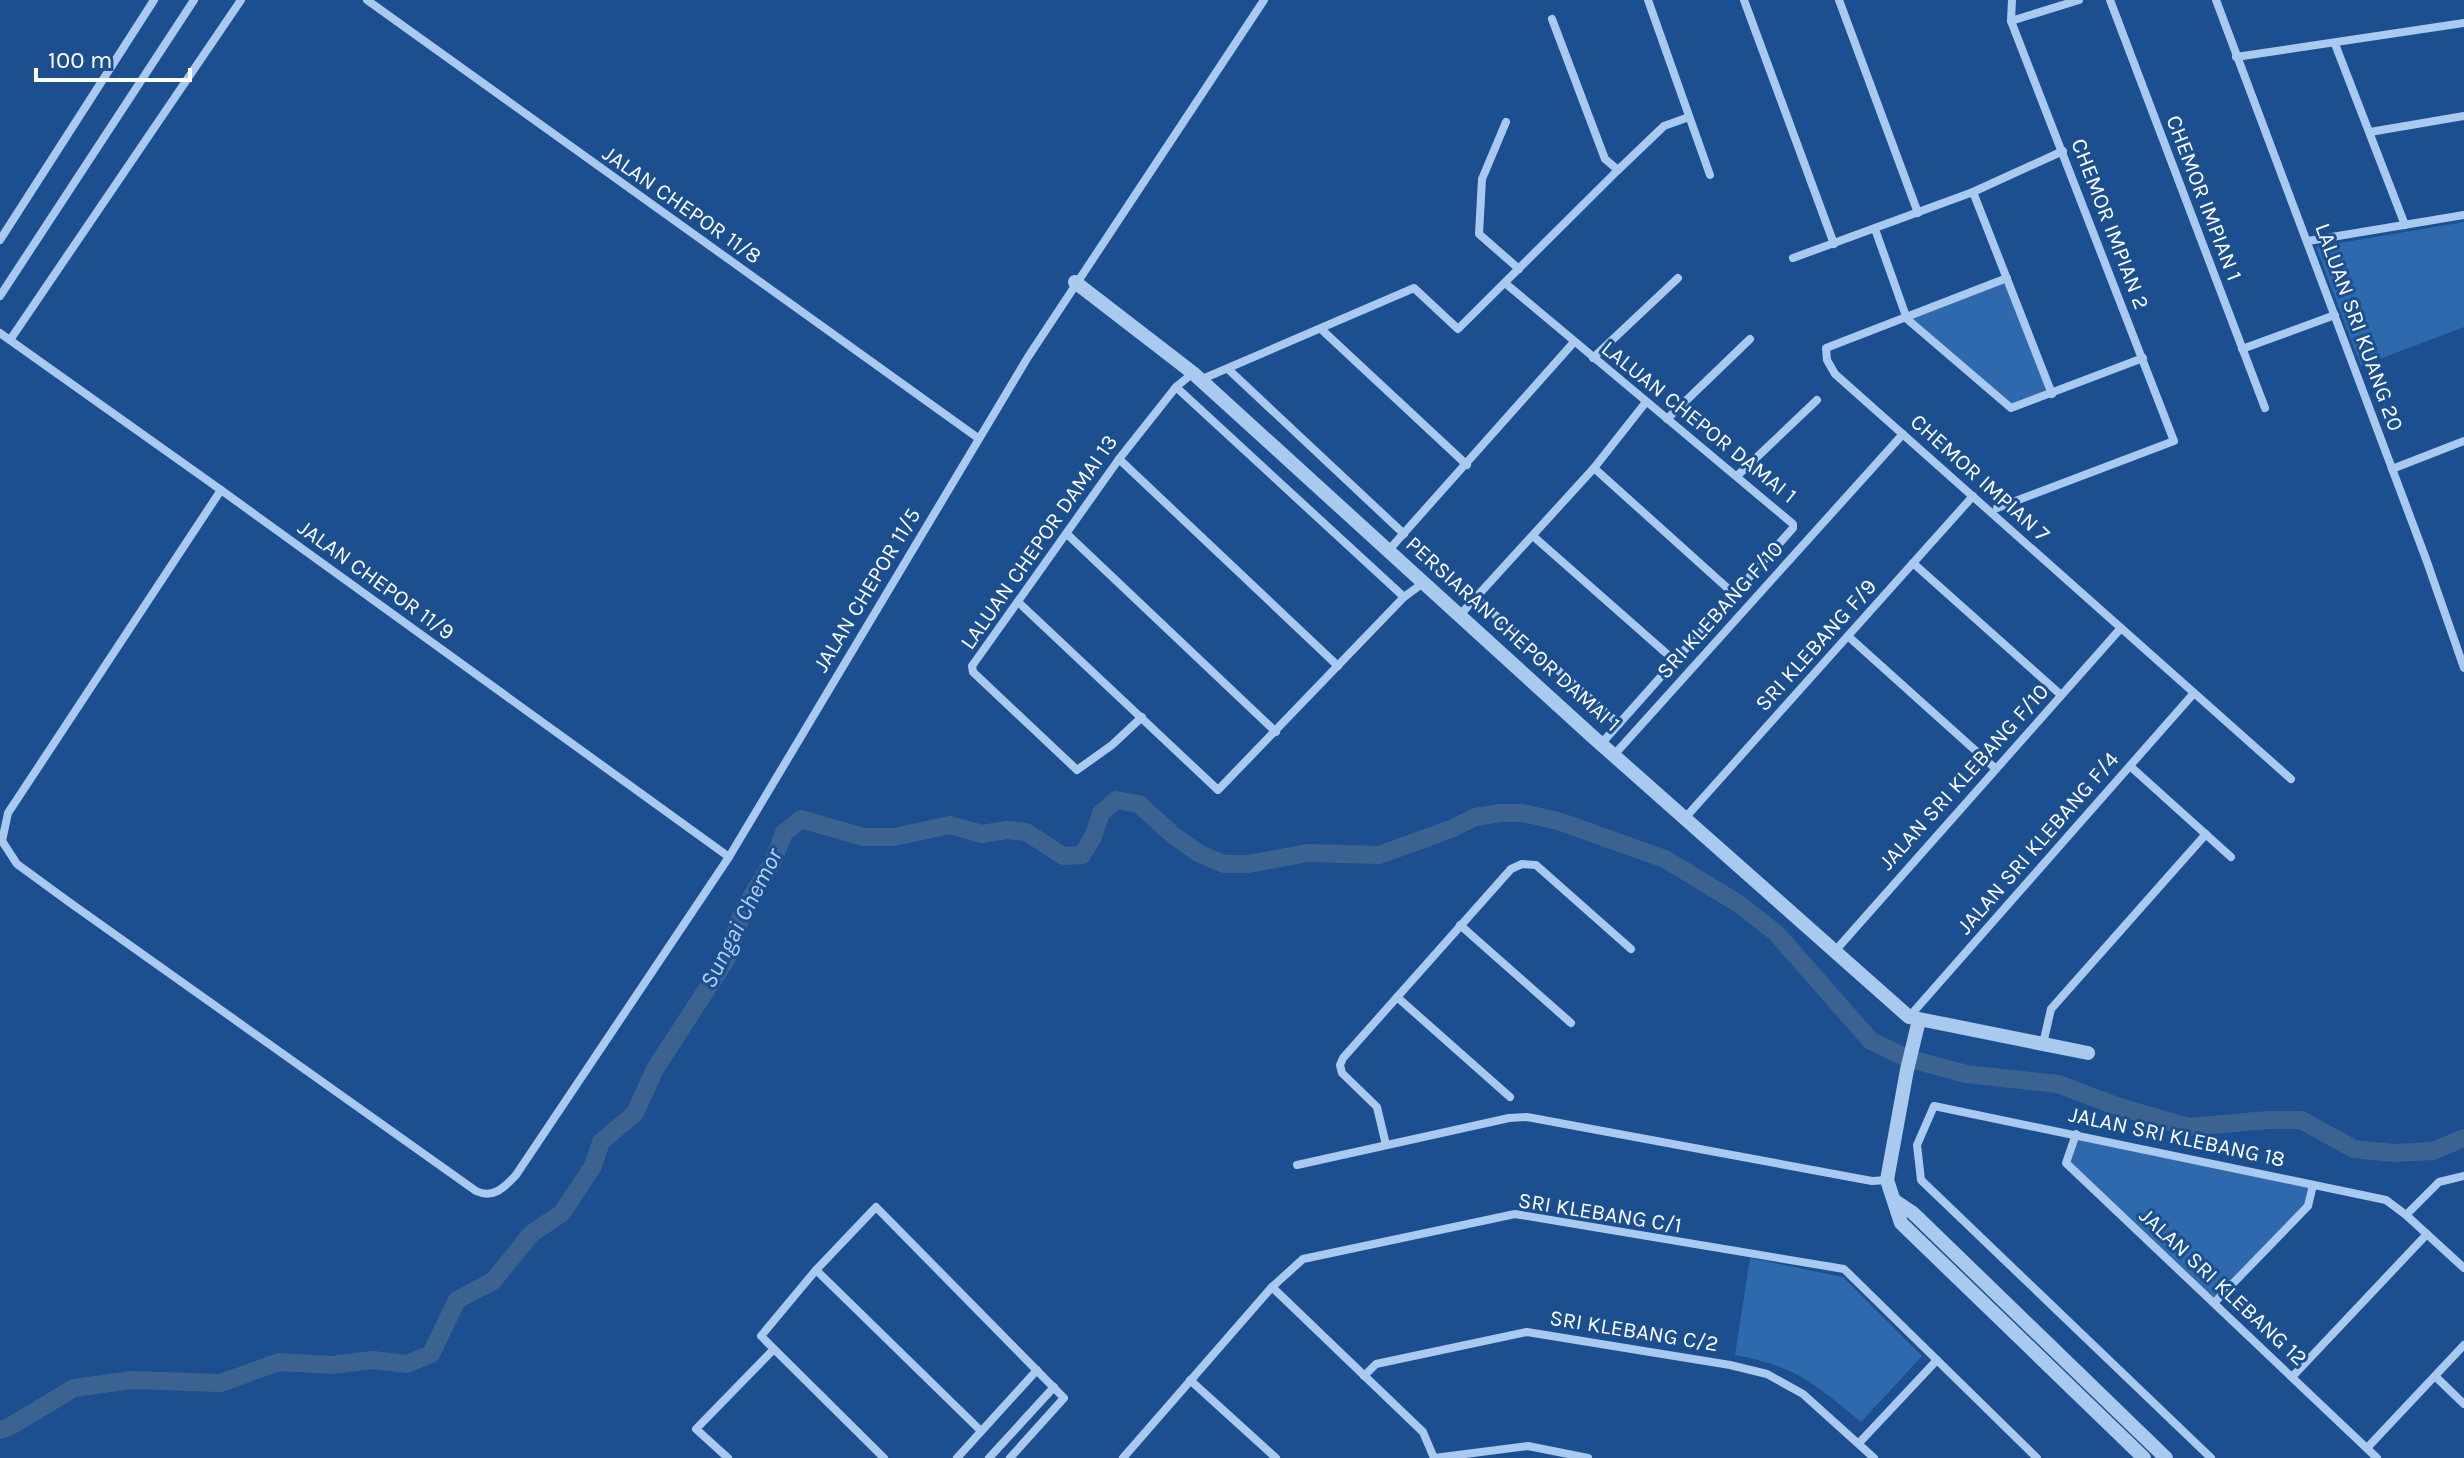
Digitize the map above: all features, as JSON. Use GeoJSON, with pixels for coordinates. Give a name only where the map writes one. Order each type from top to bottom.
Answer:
{"type":"FeatureCollection","features":[{"type":"Feature","properties":{"kind":"street"},"geometry":{"type":"LineString","coordinates":[[0,240],[154,0]]}},
{"type":"Feature","properties":{"kind":"street"},"geometry":{"type":"LineString","coordinates":[[0,296],[194,0]]}},
{"type":"Feature","properties":{"kind":"street"},"geometry":{"type":"LineString","coordinates":[[10,340],[241,0]]}},
{"type":"Feature","properties":{"kind":"street","name":"JALAN CHEPOR 11/8"},"geometry":{"type":"LineString","coordinates":[[367,0],[978,438]]}},
{"type":"Feature","properties":{"kind":"street","name":"JALAN CHEPOR 11/5"},"geometry":{"type":"LineString","coordinates":[[221,490],[8,813],[2,841],[17,864],[69,902],[476,1191],[485,1195],[495,1193],[516,1175],[729,857],[978,438],[1075,282],[1264,0]]}},
{"type":"Feature","properties":{"kind":"street"},"geometry":{"type":"LineString","coordinates":[[1648,0],[1710,175]]}},
{"type":"Feature","properties":{"kind":"street"},"geometry":{"type":"LineString","coordinates":[[1744,0],[1834,244]]}},
{"type":"Feature","properties":{"kind":"street"},"geometry":{"type":"LineString","coordinates":[[1839,0],[1918,213]]}},
{"type":"Feature","properties":{"kind":"street"},"geometry":{"type":"LineString","coordinates":[[2012,0],[2011,21],[2079,0]]}},
{"type":"Feature","properties":{"kind":"street","name":"CHEMOR IMPIAN 1"},"geometry":{"type":"LineString","coordinates":[[2110,0],[2265,408]]}},
{"type":"Feature","properties":{"kind":"street","name":"LALUAN SRI KUANG 20"},"geometry":{"type":"LineString","coordinates":[[2216,0],[2464,668]]}},
{"type":"Feature","properties":{"kind":"street"},"geometry":{"type":"LineString","coordinates":[[1552,19],[1605,159],[1618,170]]}},
{"type":"Feature","properties":{"kind":"street","name":"CHEMOR IMPIAN 2"},"geometry":{"type":"LineString","coordinates":[[1997,508],[2174,441],[2011,21]]}},
{"type":"Feature","properties":{"kind":"street"},"geometry":{"type":"LineString","coordinates":[[2236,57],[2464,23]]}},
{"type":"Feature","properties":{"kind":"street"},"geometry":{"type":"LineString","coordinates":[[2335,44],[2405,225]]}},
{"type":"Feature","properties":{"kind":"street"},"geometry":{"type":"LineString","coordinates":[[2370,132],[2464,116]]}},
{"type":"Feature","properties":{"kind":"street"},"geometry":{"type":"LineString","coordinates":[[1197,376],[1228,369],[1414,288],[1458,329],[1664,126],[1689,117]]}},
{"type":"Feature","properties":{"kind":"street"},"geometry":{"type":"LineString","coordinates":[[1506,122],[1482,179],[1479,234],[1519,269]]}},
{"type":"Feature","properties":{"kind":"street"},"geometry":{"type":"LineString","coordinates":[[1793,258],[1973,192],[2063,151]]}},
{"type":"Feature","properties":{"kind":"street"},"geometry":{"type":"LineString","coordinates":[[1973,192],[2052,394]]}},
{"type":"Feature","properties":{"kind":"street"},"geometry":{"type":"LineString","coordinates":[[2308,241],[2464,215]]}},
{"type":"Feature","properties":{"kind":"street"},"geometry":{"type":"LineString","coordinates":[[1875,229],[1907,319],[2011,408],[2143,358]]}},
{"type":"Feature","properties":{"kind":"street"},"geometry":{"type":"LineString","coordinates":[[1593,358],[1678,278]]}},
{"type":"Feature","properties":{"kind":"street"},"geometry":{"type":"LineString","coordinates":[[1907,319],[2007,278]]}},
{"type":"Feature","properties":{"kind":"street","name":"PERSIARAN CHEPOR DAMAI 1"},"geometry":{"type":"LineString","coordinates":[[1075,282],[1197,376],[1601,744],[1914,1018]]}},
{"type":"Feature","properties":{"kind":"street","name":"LALUAN CHEPOR DAMAI 1"},"geometry":{"type":"LineString","coordinates":[[1505,283],[1791,521],[1793,528],[1601,744]]}},
{"type":"Feature","properties":{"kind":"street"},"geometry":{"type":"LineString","coordinates":[[2242,349],[2335,315]]}},
{"type":"Feature","properties":{"kind":"street","name":"CHEMOR IMPIAN 7"},"geometry":{"type":"LineString","coordinates":[[1907,319],[1826,348],[1827,360],[1835,374],[2291,779]]}},
{"type":"Feature","properties":{"kind":"street"},"geometry":{"type":"LineString","coordinates":[[1321,329],[1467,465]]}},
{"type":"Feature","properties":{"kind":"street","name":"JALAN CHEPOR 11/9"},"geometry":{"type":"LineString","coordinates":[[0,333],[729,857]]}},
{"type":"Feature","properties":{"kind":"street"},"geometry":{"type":"LineString","coordinates":[[1667,419],[1750,339]]}},
{"type":"Feature","properties":{"kind":"street"},"geometry":{"type":"LineString","coordinates":[[1388,551],[1574,342]]}},
{"type":"Feature","properties":{"kind":"street"},"geometry":{"type":"LineString","coordinates":[[1228,369],[1404,534]]}},
{"type":"Feature","properties":{"kind":"street","name":"LALUAN CHEPOR DAMAI 13"},"geometry":{"type":"LineString","coordinates":[[1142,717],[1081,769],[1073,768],[973,672],[972,666],[1119,459],[1176,387],[1197,376]]}},
{"type":"Feature","properties":{"kind":"street"},"geometry":{"type":"LineString","coordinates":[[1176,387],[1404,597]]}},
{"type":"Feature","properties":{"kind":"street"},"geometry":{"type":"LineString","coordinates":[[1737,476],[1817,400]]}},
{"type":"Feature","properties":{"kind":"street"},"geometry":{"type":"LineString","coordinates":[[1459,616],[1594,468],[1646,402]]}},
{"type":"Feature","properties":{"kind":"street","name":"SRI KLEBANG F/10"},"geometry":{"type":"LineString","coordinates":[[1614,755],[1903,434]]}},
{"type":"Feature","properties":{"kind":"street"},"geometry":{"type":"LineString","coordinates":[[2392,469],[2464,441]]}},
{"type":"Feature","properties":{"kind":"street"},"geometry":{"type":"LineString","coordinates":[[1119,459],[1338,666]]}},
{"type":"Feature","properties":{"kind":"street"},"geometry":{"type":"LineString","coordinates":[[1594,468],[1734,594]]}},
{"type":"Feature","properties":{"kind":"street","name":"SRI KLEBANG F/9"},"geometry":{"type":"LineString","coordinates":[[1685,818],[1973,496]]}},
{"type":"Feature","properties":{"kind":"street"},"geometry":{"type":"LineString","coordinates":[[1067,534],[1276,732]]}},
{"type":"Feature","properties":{"kind":"street"},"geometry":{"type":"LineString","coordinates":[[1533,536],[1675,661]]}},
{"type":"Feature","properties":{"kind":"street"},"geometry":{"type":"LineString","coordinates":[[1913,563],[2061,695]]}},
{"type":"Feature","properties":{"kind":"street"},"geometry":{"type":"LineString","coordinates":[[1018,602],[1218,790],[1404,597],[1423,583]]}},
{"type":"Feature","properties":{"kind":"street"},"geometry":{"type":"LineString","coordinates":[[1476,598],[1619,724]]}},
{"type":"Feature","properties":{"kind":"street","name":"JALAN SRI KLEBANG F/10"},"geometry":{"type":"LineString","coordinates":[[1835,951],[2121,628]]}},
{"type":"Feature","properties":{"kind":"street"},"geometry":{"type":"LineString","coordinates":[[1849,637],[1996,769]]}},
{"type":"Feature","properties":{"kind":"street","name":"JALAN SRI KLEBANG F/4"},"geometry":{"type":"LineString","coordinates":[[1914,1018],[2194,693]]}},
{"type":"Feature","properties":{"kind":"street"},"geometry":{"type":"LineString","coordinates":[[2130,766],[2231,857]]}},
{"type":"Feature","properties":{"kind":"street"},"geometry":{"type":"LineString","coordinates":[[2043,1044],[2051,1009],[2206,834]]}},
{"type":"Feature","properties":{"kind":"street"},"geometry":{"type":"LineString","coordinates":[[1386,1145],[1377,1107],[1342,1073],[1340,1065],[1343,1058],[1511,869],[1522,864],[1536,865],[1631,949]]}},
{"type":"Feature","properties":{"kind":"street"},"geometry":{"type":"LineString","coordinates":[[1460,925],[1571,1023]]}},
{"type":"Feature","properties":{"kind":"street"},"geometry":{"type":"LineString","coordinates":[[1397,997],[1510,1097]]}},
{"type":"Feature","properties":{"kind":"street"},"geometry":{"type":"LineString","coordinates":[[2088,1053],[1914,1018],[1914,1040],[1887,1180],[1901,1223],[2144,1458]]}},
{"type":"Feature","properties":{"kind":"street","name":"JALAN SRI KLEBANG 18"},"geometry":{"type":"LineString","coordinates":[[2211,1458],[1921,1180],[1917,1145],[1934,1106],[2386,1200],[2464,1268]]}},
{"type":"Feature","properties":{"kind":"street"},"geometry":{"type":"LineString","coordinates":[[1297,1165],[1509,1118],[1527,1117],[1872,1181],[1887,1180]]}},
{"type":"Feature","properties":{"kind":"street","name":"JALAN SRI KLEBANG 12"},"geometry":{"type":"LineString","coordinates":[[2076,1134],[2066,1163],[2377,1458]]}},
{"type":"Feature","properties":{"kind":"street"},"geometry":{"type":"LineString","coordinates":[[2406,1215],[2439,1182],[2464,1176]]}},
{"type":"Feature","properties":{"kind":"street"},"geometry":{"type":"LineString","coordinates":[[2214,1303],[2308,1206],[2313,1185]]}},
{"type":"Feature","properties":{"kind":"street"},"geometry":{"type":"LineString","coordinates":[[1895,1201],[1913,1213],[2166,1458]]}},
{"type":"Feature","properties":{"kind":"street"},"geometry":{"type":"LineString","coordinates":[[884,1458],[761,1336],[816,1270],[876,1207],[1064,1398],[1010,1458]]}},
{"type":"Feature","properties":{"kind":"street","name":"SRI KLEBANG C/1"},"geometry":{"type":"LineString","coordinates":[[1123,1458],[1272,1287],[1303,1259],[1515,1214],[1844,1269],[2037,1458]]}},
{"type":"Feature","properties":{"kind":"street"},"geometry":{"type":"LineString","coordinates":[[2292,1377],[2427,1234]]}},
{"type":"Feature","properties":{"kind":"street"},"geometry":{"type":"LineString","coordinates":[[816,1270],[981,1431]]}},
{"type":"Feature","properties":{"kind":"street"},"geometry":{"type":"LineString","coordinates":[[1272,1287],[1423,1432],[1434,1458],[1528,1446],[1588,1458]]}},
{"type":"Feature","properties":{"kind":"street","name":"SRI KLEBANG C/2"},"geometry":{"type":"LineString","coordinates":[[1364,1376],[1376,1364],[1527,1332],[1730,1365],[1767,1374],[1803,1394],[1874,1458]]}},
{"type":"Feature","properties":{"kind":"street"},"geometry":{"type":"LineString","coordinates":[[2367,1448],[2464,1345]]}},
{"type":"Feature","properties":{"kind":"street"},"geometry":{"type":"LineString","coordinates":[[728,1458],[696,1429],[774,1349]]}},
{"type":"Feature","properties":{"kind":"street"},"geometry":{"type":"LineString","coordinates":[[1859,1443],[1937,1360]]}},
{"type":"Feature","properties":{"kind":"street"},"geometry":{"type":"LineString","coordinates":[[957,1458],[1037,1370]]}},
{"type":"Feature","properties":{"kind":"street"},"geometry":{"type":"LineString","coordinates":[[2436,1377],[2464,1404]]}},
{"type":"Feature","properties":{"kind":"street"},"geometry":{"type":"LineString","coordinates":[[1190,1380],[1276,1458]]}},
{"type":"Feature","properties":{"kind":"street"},"geometry":{"type":"LineString","coordinates":[[989,1458],[1054,1387]]}},
{"type":"Feature","properties":{"kind":"shaded area"},"geometry":{"type":"Polygon","coordinates":[[[2464,222],[2464,327],[2361,366],[2316,247],[2464,222]]]}},
{"type":"Feature","properties":{"kind":"shaded area"},"geometry":{"type":"Polygon","coordinates":[[[2007,278],[2052,394],[2011,408],[1907,319],[2007,278]]]}},
{"type":"Feature","properties":{"kind":"shaded area"},"geometry":{"type":"Polygon","coordinates":[[[2076,1134],[2313,1185],[2308,1206],[2214,1303],[2066,1163],[2076,1134]]]}},
{"type":"Feature","properties":{"kind":"shaded area"},"geometry":{"type":"Polygon","coordinates":[[[1750,1258],[1843,1277],[1922,1356],[1861,1422],[1804,1378],[1756,1359],[1735,1355],[1750,1258]]]}},
{"type":"Feature","properties":{"kind":"waterway","name":"Sungai Chemor"},"geometry":{"type":"LineString","coordinates":[[0,1430],[74,1388],[132,1380],[221,1383],[279,1362],[332,1365],[373,1360],[407,1364],[431,1354],[457,1300],[493,1281],[531,1234],[562,1213],[593,1166],[601,1142],[635,1113],[655,1069],[727,958],[743,911],[773,861],[784,833],[801,819],[863,837],[894,837],[950,825],[982,834],[1007,830],[1026,832],[1063,856],[1082,855],[1093,837],[1101,813],[1116,800],[1139,804],[1174,836],[1200,854],[1224,864],[1248,864],[1308,853],[1379,855],[1475,817],[1523,813],[1558,821],[1665,859],[1739,904],[1776,933],[1871,1041],[1907,1058],[1966,1074],[2058,1084],[2116,1106],[2188,1127],[2301,1120],[2354,1149],[2394,1153],[2433,1151],[2464,1138]]}}]}
